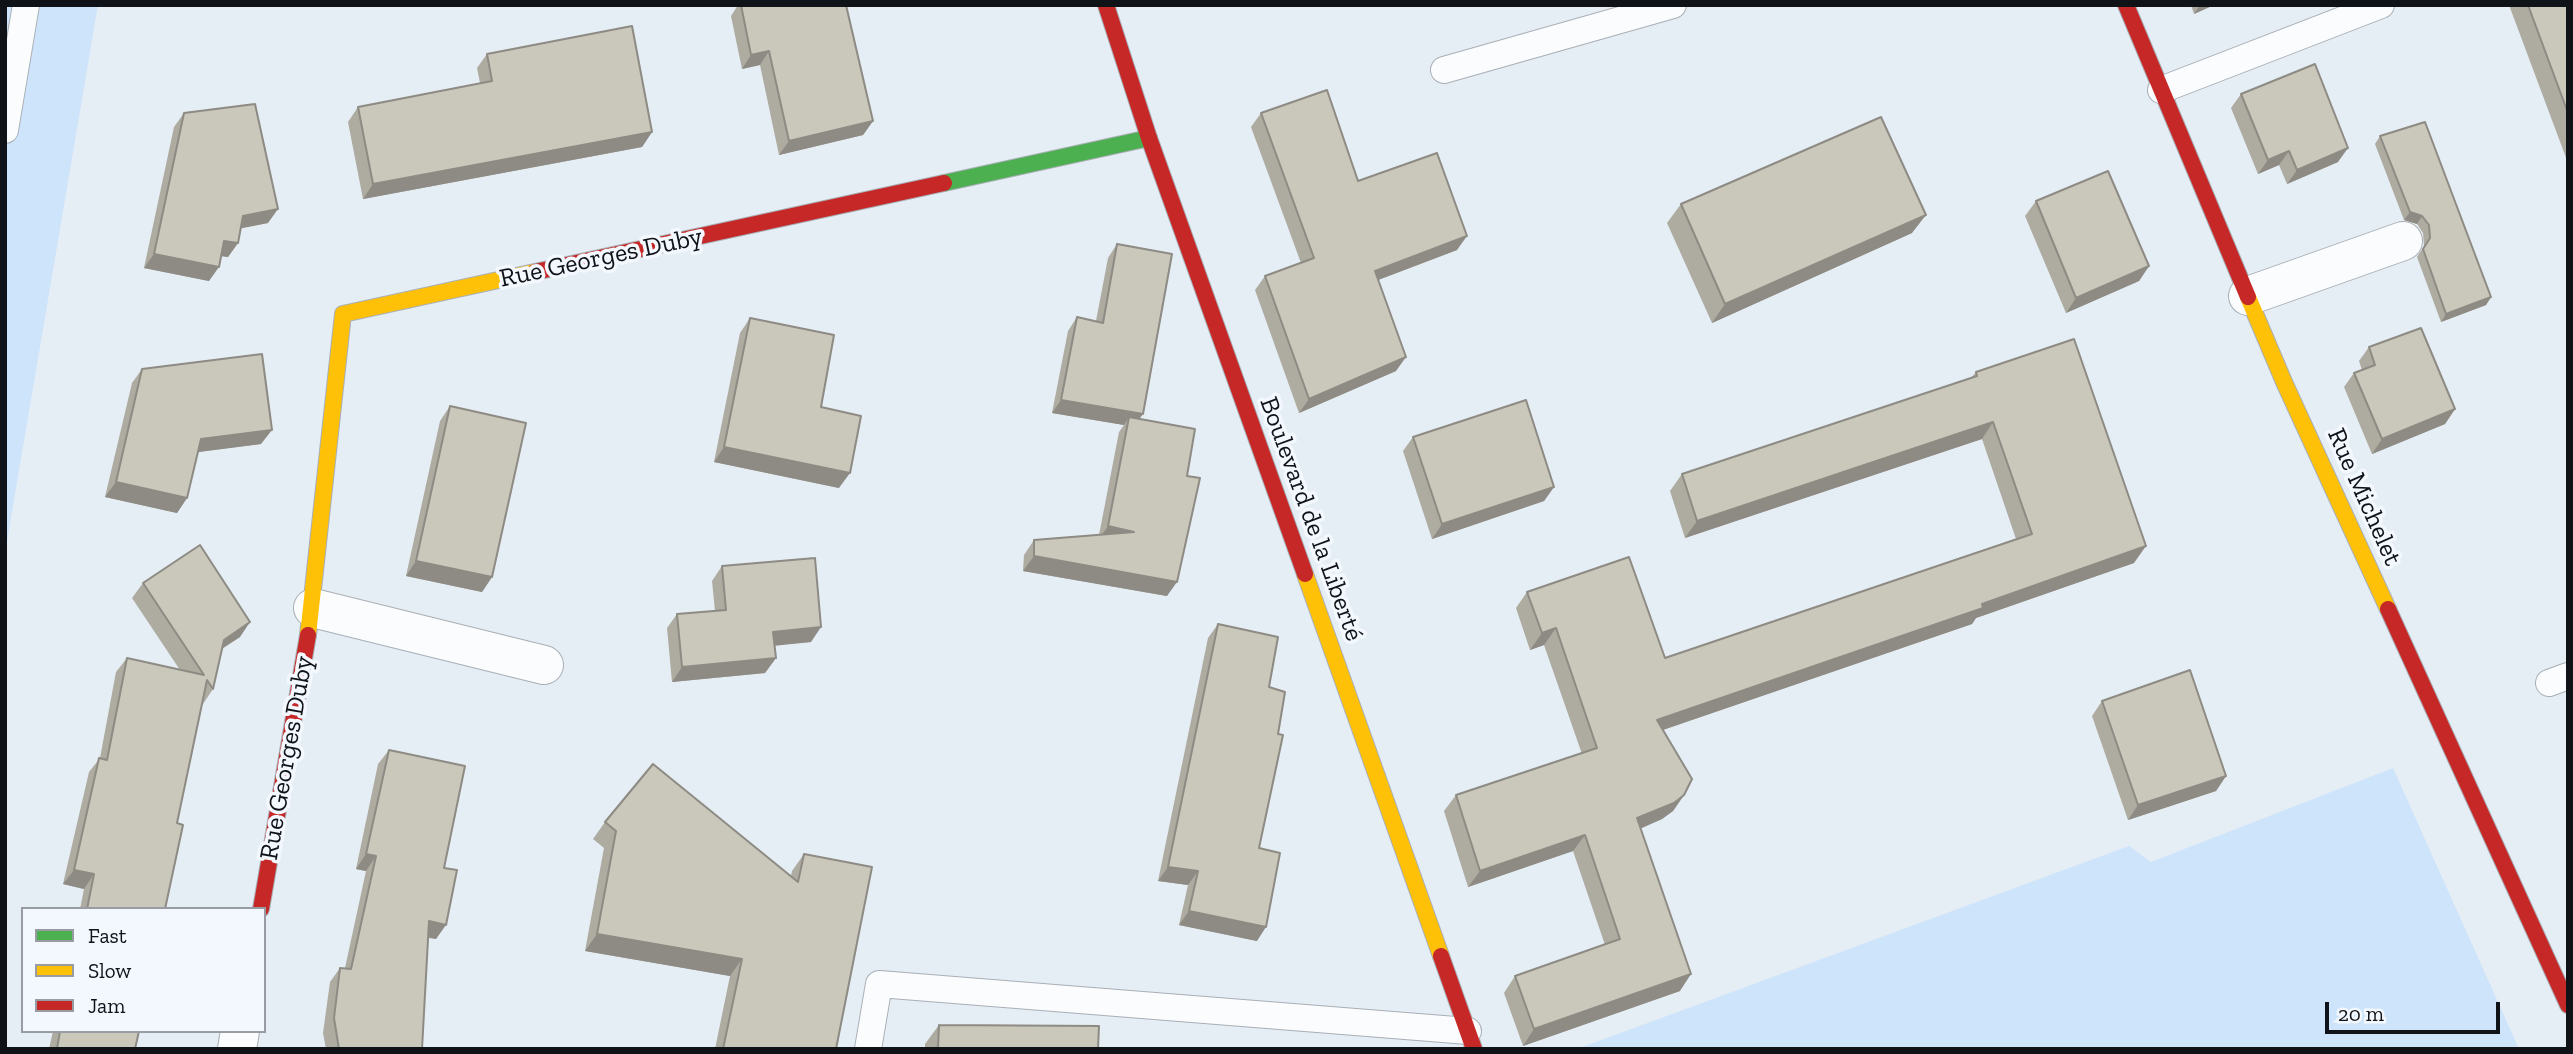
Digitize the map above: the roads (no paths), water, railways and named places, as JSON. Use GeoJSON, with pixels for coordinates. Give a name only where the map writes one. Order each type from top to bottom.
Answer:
{"type":"FeatureCollection","features":[{"type":"Feature","properties":{"kind":"street","name":"Boulevard de la Liberté"},"geometry":{"type":"LineString","coordinates":[[1106,5],[1149,138],[1471,1040]]}},
{"type":"Feature","properties":{"kind":"street","name":"Rue Michelet"},"geometry":{"type":"LineString","coordinates":[[2126,5],[2284,382],[2568,1005]]}},
{"type":"Feature","properties":{"kind":"street","name":"Rue Georges Duby"},"geometry":{"type":"LineString","coordinates":[[261,907],[313,608],[343,314],[1149,138]]}},
{"type":"Feature","properties":{"kind":"street"},"geometry":{"type":"LineString","coordinates":[[2248,296],[2403,241]]}},
{"type":"Feature","properties":{"kind":"street"},"geometry":{"type":"LineString","coordinates":[[313,608],[544,665]]}},
{"type":"Feature","properties":{"kind":"lane"},"geometry":{"type":"LineString","coordinates":[[5,130],[26,5]]}},
{"type":"Feature","properties":{"kind":"lane"},"geometry":{"type":"LineString","coordinates":[[1444,70],[1673,5]]}},
{"type":"Feature","properties":{"kind":"lane"},"geometry":{"type":"LineString","coordinates":[[2161,90],[2381,5]]}},
{"type":"Feature","properties":{"kind":"lane"},"geometry":{"type":"LineString","coordinates":[[868,1049],[879,984],[1471,1040]]}}]}
